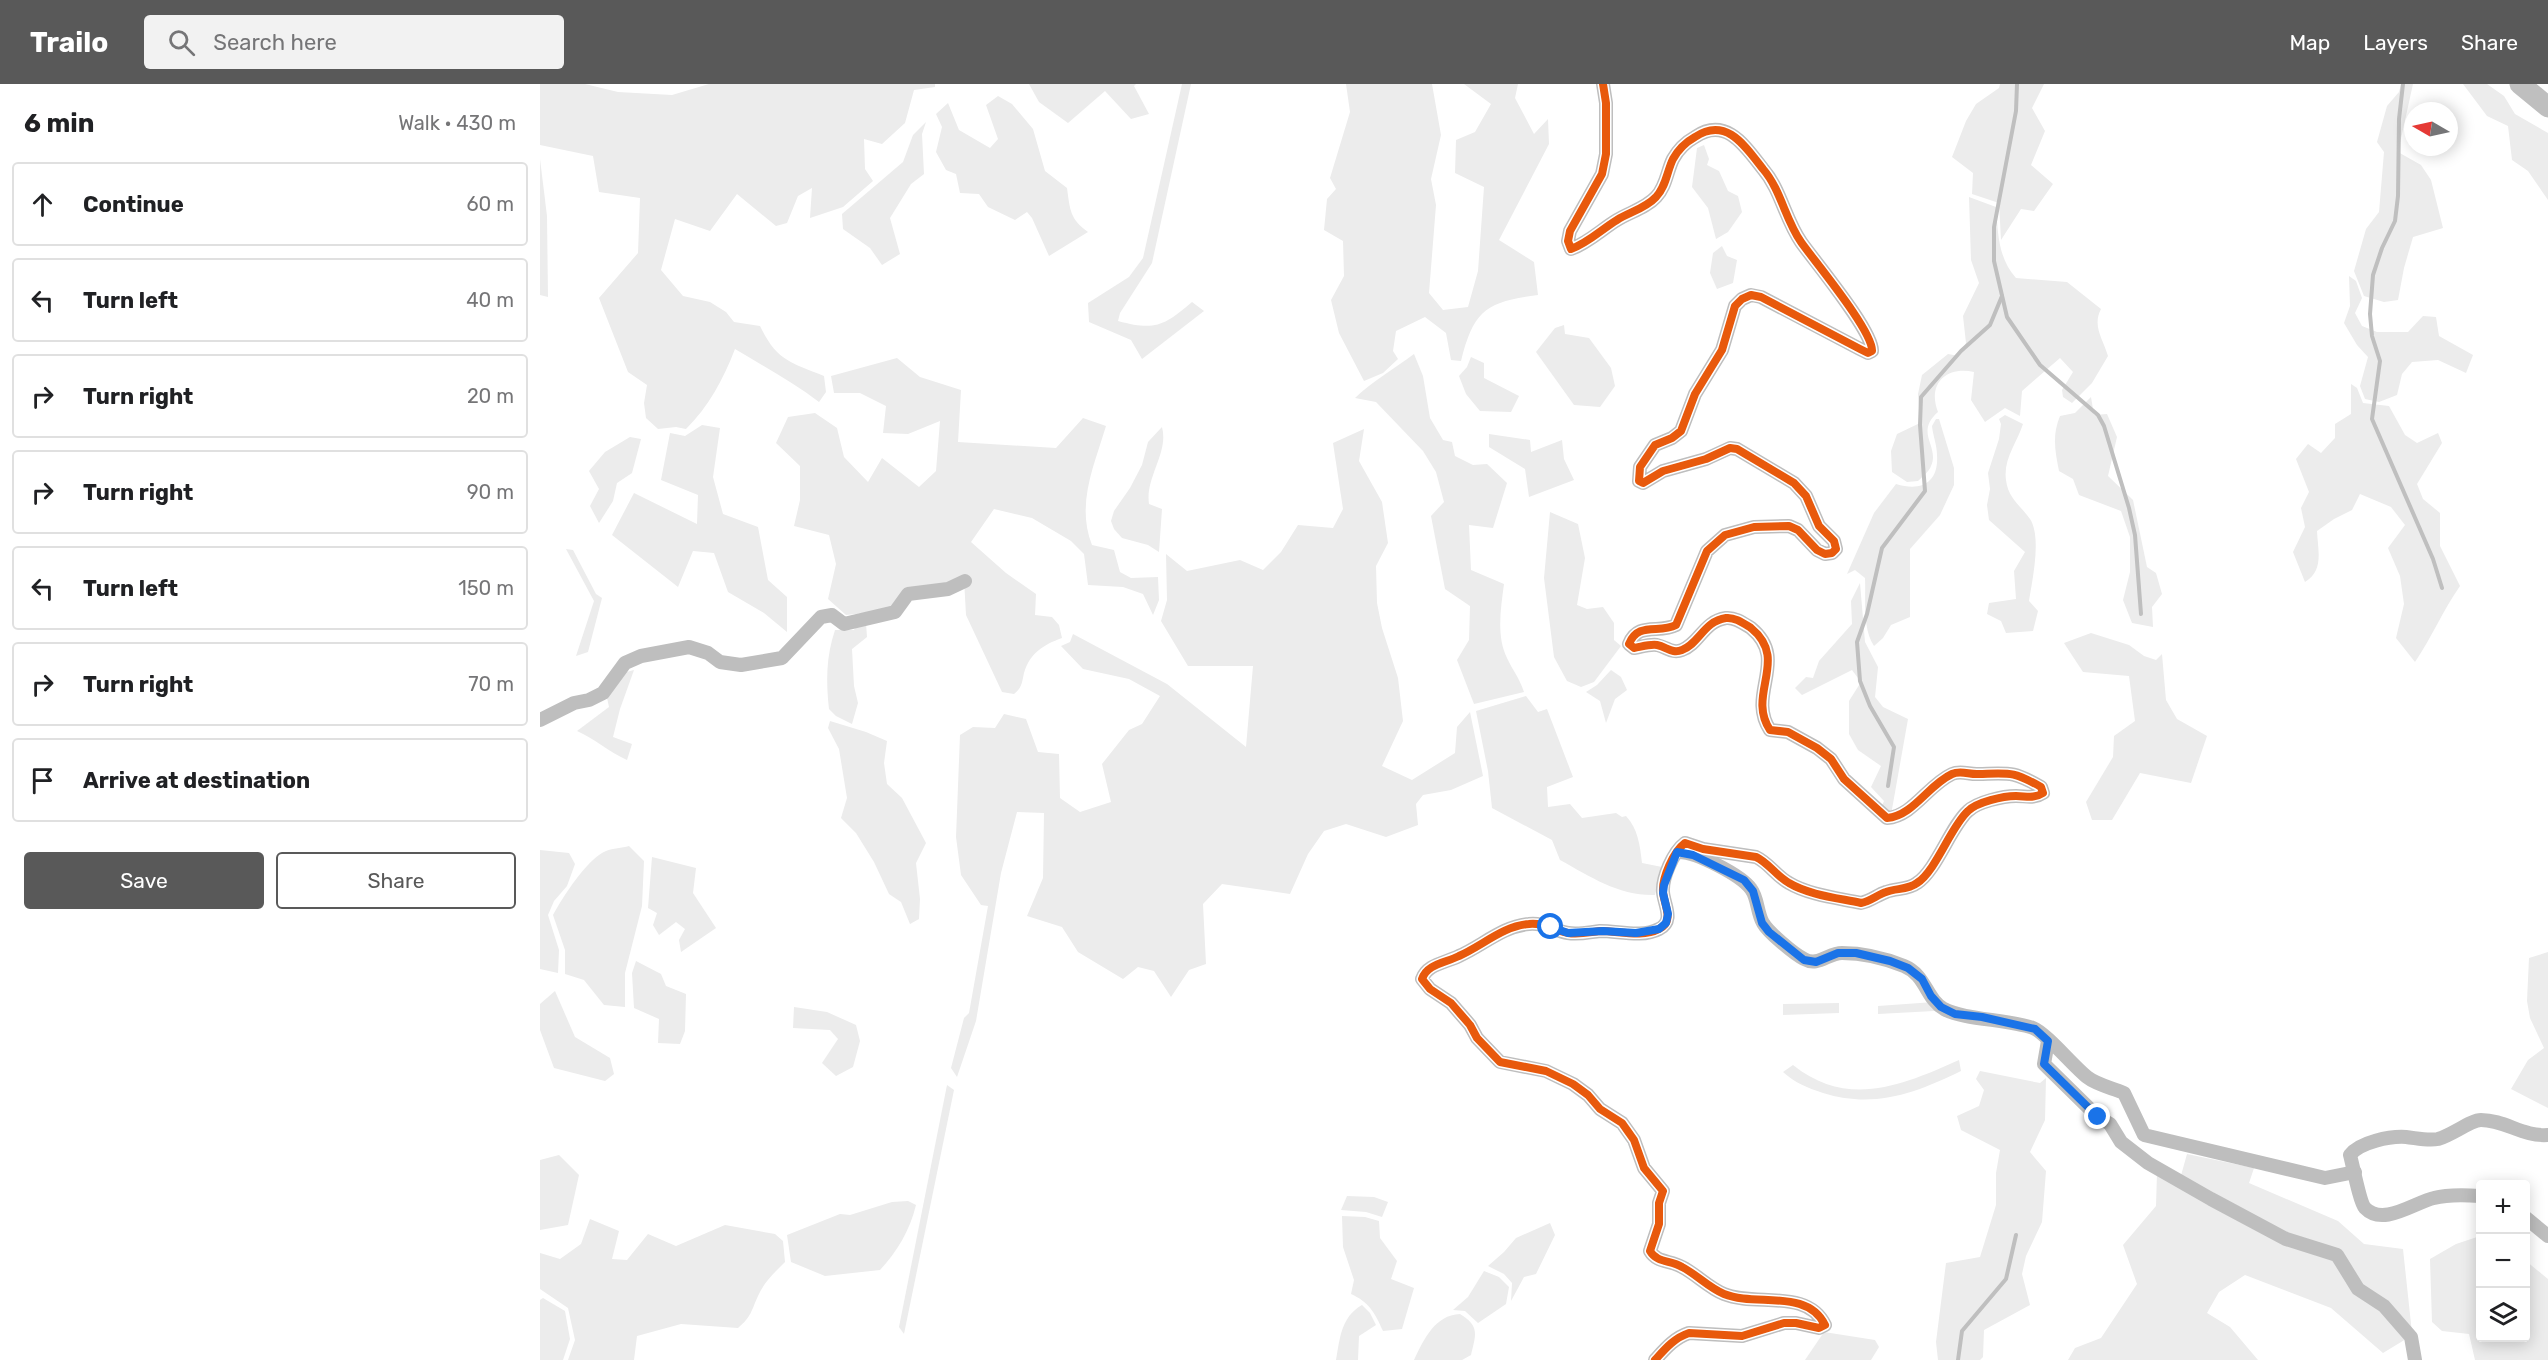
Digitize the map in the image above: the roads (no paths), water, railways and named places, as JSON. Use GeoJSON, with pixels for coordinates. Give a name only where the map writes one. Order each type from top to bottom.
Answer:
{"type":"FeatureCollection","features":[{"type":"Feature","properties":{"kind":"street"},"geometry":{"type":"LineString","coordinates":[[1603,84],[1606,103],[1606,154],[1602,174],[1570,231],[1568,241],[1571,249],[1580,246],[1617,220],[1649,204],[1660,192],[1673,159],[1681,149],[1701,133],[1720,129],[1731,134],[1764,170],[1776,190],[1795,233],[1873,344],[1872,351],[1869,353],[1860,350],[1761,297],[1751,295],[1742,299],[1735,306],[1722,350],[1695,394],[1681,431],[1672,438],[1654,445],[1640,467],[1639,481],[1643,483],[1663,471],[1707,459],[1730,448],[1737,449],[1794,483],[1806,496],[1819,526],[1834,541],[1836,549],[1833,553],[1825,554],[1789,526],[1754,527],[1725,535],[1707,552],[1676,625],[1671,628],[1647,628],[1638,631],[1629,644],[1634,648],[1656,645],[1671,652],[1681,651],[1714,622],[1732,618],[1742,622],[1762,638],[1770,659],[1763,690],[1762,707],[1766,724],[1770,730],[1788,732],[1817,748],[1830,759],[1844,779],[1887,818],[1895,818],[1951,775],[1961,772],[1977,774],[2004,771],[2042,787],[2043,793],[2029,798],[2014,796],[1975,807],[1967,812],[1948,844],[1919,882],[1909,888],[1888,891],[1870,901],[1861,903],[1804,890],[1787,882],[1756,856],[1703,849],[1685,843],[1677,852],[1664,885],[1663,893],[1668,914],[1666,923],[1659,929],[1636,933],[1603,931],[1568,933],[1551,927],[1531,924],[1517,926],[1461,956],[1429,968],[1422,979],[1430,989],[1451,1003],[1470,1025],[1477,1038],[1500,1062],[1545,1071],[1572,1084],[1622,1123],[1637,1147],[1640,1162],[1663,1191],[1659,1203],[1659,1224],[1650,1251],[1652,1255],[1657,1259],[1683,1267],[1723,1294],[1745,1299],[1788,1301],[1818,1313],[1825,1325],[1819,1328],[1784,1323],[1735,1337],[1689,1333],[1669,1345],[1655,1360]]}},
{"type":"Feature","properties":{"kind":"street"},"geometry":{"type":"LineString","coordinates":[[540,720],[574,703],[589,700],[603,693],[625,663],[641,656],[689,647],[708,653],[720,662],[741,665],[782,658],[821,617],[832,615],[844,624],[895,612],[908,594],[948,589],[965,581]]}},
{"type":"Feature","properties":{"kind":"street"},"geometry":{"type":"LineString","coordinates":[[1677,852],[1693,855],[1744,880],[1753,891],[1762,923],[1769,932],[1804,960],[1816,962],[1838,953],[1856,953],[1890,961],[1908,968],[1922,979],[1931,996],[1941,1007],[1955,1014],[1982,1017],[2035,1029],[2089,1079],[2124,1093],[2144,1135],[2325,1178],[2355,1172]]}},
{"type":"Feature","properties":{"kind":"street"},"geometry":{"type":"LineString","coordinates":[[2048,1041],[2044,1064],[2098,1117],[2110,1124],[2121,1142],[2148,1162],[2286,1239],[2337,1255],[2358,1289],[2384,1306],[2410,1337],[2415,1360]]}},
{"type":"Feature","properties":{"kind":"street"},"geometry":{"type":"LineString","coordinates":[[2476,1196],[2435,1197],[2396,1213],[2378,1216],[2366,1209],[2361,1201],[2350,1155],[2356,1148],[2403,1137],[2434,1140],[2452,1135],[2480,1120],[2500,1123],[2536,1136],[2548,1136]]}},
{"type":"Feature","properties":{"kind":"street"},"geometry":{"type":"LineString","coordinates":[[2530,1221],[2548,1236]]}},
{"type":"Feature","properties":{"kind":"waterway"},"geometry":{"type":"LineString","coordinates":[[2017,84],[2016,111],[1994,227],[1994,261],[2007,317],[2040,365],[2098,415],[2104,426],[2135,535],[2141,614]]}},
{"type":"Feature","properties":{"kind":"waterway"},"geometry":{"type":"LineString","coordinates":[[2403,84],[2399,119],[2398,196],[2395,221],[2382,248],[2373,275],[2370,314],[2372,336],[2380,361],[2372,419],[2433,559],[2442,588]]}},
{"type":"Feature","properties":{"kind":"waterway"},"geometry":{"type":"LineString","coordinates":[[2520,84],[2548,107]]}},
{"type":"Feature","properties":{"kind":"waterway"},"geometry":{"type":"LineString","coordinates":[[1888,786],[1894,747],[1870,706],[1860,681],[1857,642],[1867,614],[1882,548],[1925,491],[1920,425],[1921,397],[1961,351],[1990,325],[2002,296]]}},
{"type":"Feature","properties":{"kind":"waterway"},"geometry":{"type":"LineString","coordinates":[[1958,1360],[1962,1331],[2006,1279],[2016,1235]]}}]}
